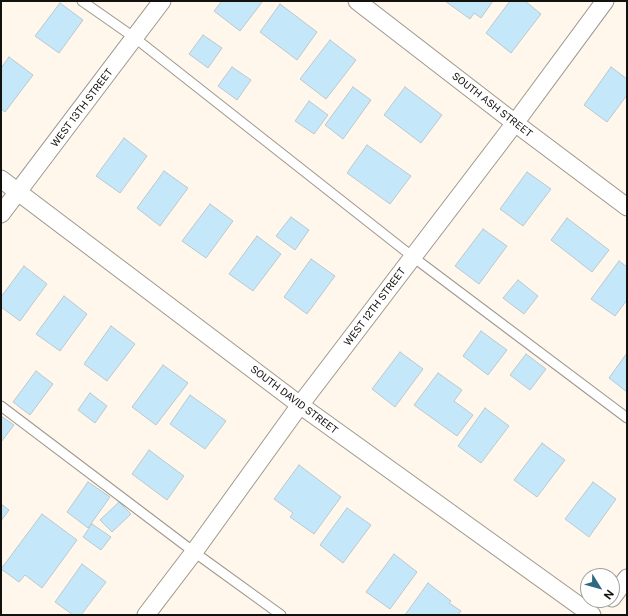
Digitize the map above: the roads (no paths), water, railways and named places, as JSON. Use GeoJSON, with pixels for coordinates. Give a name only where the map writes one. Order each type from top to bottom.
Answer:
{"type":"FeatureCollection","features":[{"type":"Feature","properties":{"kind":"street","name":"WEST 13TH STREET"},"geometry":{"type":"LineString","coordinates":[[1,214],[162,1]]}},
{"type":"Feature","properties":{"kind":"street","name":"SOUTH ASH STREET"},"geometry":{"type":"LineString","coordinates":[[357,1],[627,207]]}},
{"type":"Feature","properties":{"kind":"street","name":"WEST 12TH STREET"},"geometry":{"type":"LineString","coordinates":[[146,615],[194,552],[300,405],[515,123],[605,1]]}},
{"type":"Feature","properties":{"kind":"street","name":"SOUTH DAVID STREET"},"geometry":{"type":"LineString","coordinates":[[1,179],[300,405],[592,615]]}},
{"type":"Feature","properties":{"kind":"street"},"geometry":{"type":"LineString","coordinates":[[620,587],[627,578]]}},
{"type":"Feature","properties":{"kind":"lane"},"geometry":{"type":"LineString","coordinates":[[82,1],[135,38],[413,257],[627,418]]}},
{"type":"Feature","properties":{"kind":"lane"},"geometry":{"type":"LineString","coordinates":[[1,406],[194,552],[281,615]]}}]}
